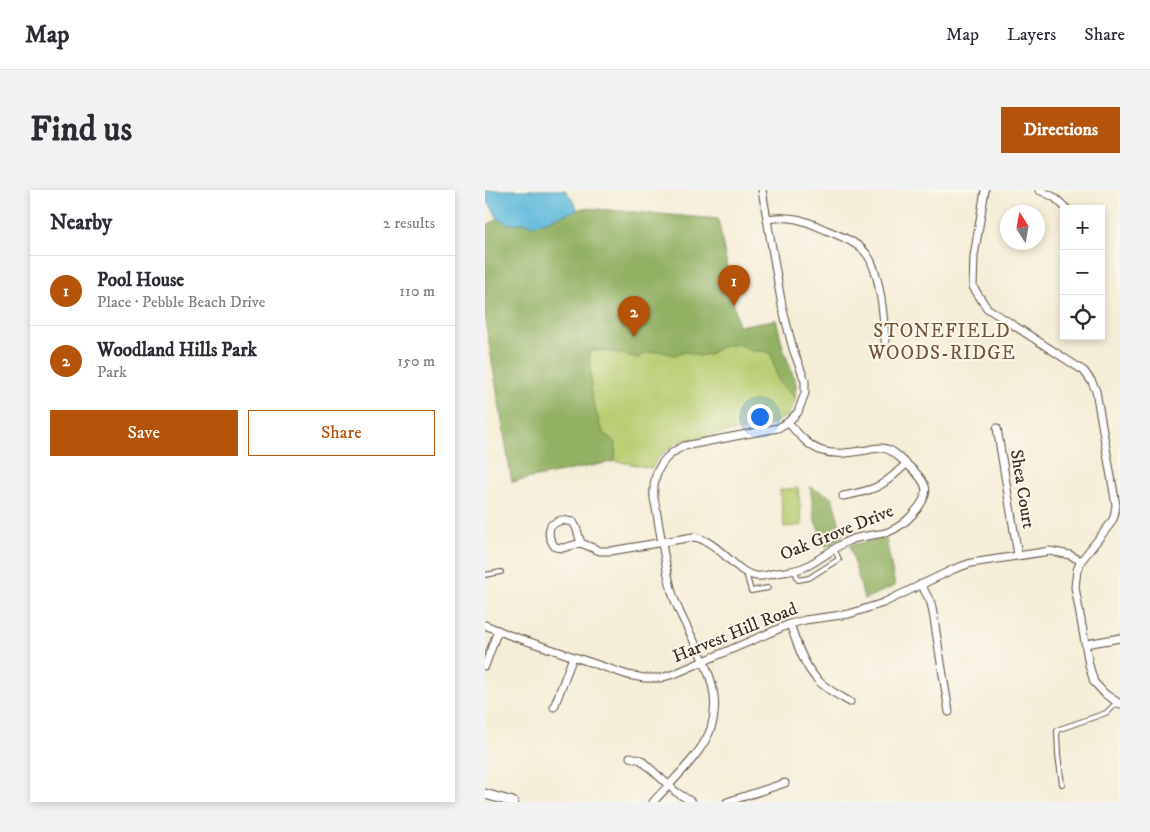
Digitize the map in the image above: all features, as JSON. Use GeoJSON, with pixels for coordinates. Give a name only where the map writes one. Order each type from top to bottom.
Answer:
{"type":"FeatureCollection","features":[{"type":"Feature","properties":{"kind":"street"},"geometry":{"type":"LineString","coordinates":[[653,802],[700,749],[711,730],[715,717],[715,695],[709,673],[672,592],[654,489],[656,474],[670,454],[684,446],[778,428],[788,422],[798,412],[803,400],[805,381],[793,349],[782,306],[762,190]]}},
{"type":"Feature","properties":{"kind":"street"},"geometry":{"type":"LineString","coordinates":[[985,190],[973,263],[973,287],[987,308],[1084,371],[1089,376],[1096,391],[1116,505],[1111,523],[1081,561],[1077,570],[1075,587],[1089,665],[1094,682],[1105,694],[1119,703]]}},
{"type":"Feature","properties":{"kind":"street"},"geometry":{"type":"LineString","coordinates":[[1039,190],[1054,196],[1063,205]]}},
{"type":"Feature","properties":{"kind":"street"},"geometry":{"type":"LineString","coordinates":[[767,219],[793,217],[803,219],[850,241],[867,253],[875,272],[885,341]]}},
{"type":"Feature","properties":{"kind":"street","name":"Oak Grove Drive"},"geometry":{"type":"LineString","coordinates":[[746,573],[757,577],[795,570],[853,539],[878,535],[895,529],[909,519],[923,503],[925,497],[924,483],[921,477],[893,452],[880,448],[837,454],[816,449],[809,445],[788,422]]}},
{"type":"Feature","properties":{"kind":"street","name":"Shea Court"},"geometry":{"type":"LineString","coordinates":[[997,428],[1018,555]]}},
{"type":"Feature","properties":{"kind":"street"},"geometry":{"type":"LineString","coordinates":[[843,496],[878,488],[906,464]]}},
{"type":"Feature","properties":{"kind":"street"},"geometry":{"type":"LineString","coordinates":[[581,543],[573,522],[561,520],[551,525],[549,536],[555,547],[563,548],[581,543],[600,550],[611,551],[693,538],[704,540],[746,573]]}},
{"type":"Feature","properties":{"kind":"street","name":"Harvest Hill Road"},"geometry":{"type":"LineString","coordinates":[[485,625],[628,676],[660,678],[704,662],[791,624],[865,610],[953,569],[971,563],[1049,551],[1070,555],[1081,561]]}},
{"type":"Feature","properties":{"kind":"street"},"geometry":{"type":"LineString","coordinates":[[921,584],[931,603],[949,712]]}},
{"type":"Feature","properties":{"kind":"street"},"geometry":{"type":"LineString","coordinates":[[791,624],[815,677],[821,684],[850,702]]}},
{"type":"Feature","properties":{"kind":"street"},"geometry":{"type":"LineString","coordinates":[[485,666],[498,630]]}},
{"type":"Feature","properties":{"kind":"street"},"geometry":{"type":"LineString","coordinates":[[1085,644],[1120,638]]}},
{"type":"Feature","properties":{"kind":"street"},"geometry":{"type":"LineString","coordinates":[[554,707],[573,657]]}},
{"type":"Feature","properties":{"kind":"street"},"geometry":{"type":"LineString","coordinates":[[630,757],[641,760],[676,792],[692,802]]}},
{"type":"Feature","properties":{"kind":"street"},"geometry":{"type":"LineString","coordinates":[[727,802],[785,783]]}},
{"type":"Feature","properties":{"kind":"street"},"geometry":{"type":"LineString","coordinates":[[485,794],[513,802]]}},
{"type":"Feature","properties":{"kind":"lane"},"geometry":{"type":"LineString","coordinates":[[795,570],[797,580],[809,578],[839,559],[834,549]]}},
{"type":"Feature","properties":{"kind":"lane"},"geometry":{"type":"LineString","coordinates":[[485,575],[501,572]]}},
{"type":"Feature","properties":{"kind":"lane"},"geometry":{"type":"LineString","coordinates":[[746,573],[751,591],[768,588]]}},
{"type":"Feature","properties":{"kind":"lane"},"geometry":{"type":"LineString","coordinates":[[1062,784],[1057,730],[1105,712],[1119,703]]}},
{"type":"Feature","properties":{"kind":"green space"},"geometry":{"type":"Polygon","coordinates":[[[583,208],[718,219],[738,326],[776,320],[783,348],[796,384],[795,402],[788,415],[772,424],[680,441],[657,458],[652,468],[615,461],[512,482],[485,318],[485,226],[498,219],[509,224],[558,217],[583,208]]]}},
{"type":"Feature","properties":{"kind":"green space"},"geometry":{"type":"Polygon","coordinates":[[[583,208],[718,219],[738,326],[776,320],[783,348],[796,384],[795,398],[778,382],[771,354],[764,351],[752,351],[738,344],[724,346],[700,356],[686,352],[674,355],[659,351],[646,353],[639,358],[609,351],[589,351],[592,397],[600,426],[604,433],[616,443],[615,461],[512,482],[485,318],[485,226],[498,219],[509,224],[524,223],[534,225],[583,208]]]}},
{"type":"Feature","properties":{"kind":"green space"},"geometry":{"type":"Polygon","coordinates":[[[810,487],[832,497],[843,536],[826,547],[815,521],[810,487]]]}},
{"type":"Feature","properties":{"kind":"green space"},"geometry":{"type":"Polygon","coordinates":[[[798,488],[802,525],[784,527],[780,490],[798,488]]]}},
{"type":"Feature","properties":{"kind":"green space"},"geometry":{"type":"Polygon","coordinates":[[[886,538],[895,586],[864,599],[850,545],[886,538]]]}},
{"type":"Feature","properties":{"kind":"water"},"geometry":{"type":"Polygon","coordinates":[[[485,190],[565,190],[578,210],[534,225],[524,223],[509,224],[498,219],[491,206],[485,200],[485,190]]]}},
{"type":"Feature","properties":{"kind":"place","name":"Pool House"},"geometry":{"type":"Point","coordinates":[734,306]}},
{"type":"Feature","properties":{"kind":"place","name":"Woodland Hills Park"},"geometry":{"type":"Point","coordinates":[634,337]}},
{"type":"Feature","properties":{"kind":"district","name":"STONEFIELD WOODS-RIDGE"},"geometry":{"type":"Point","coordinates":[942,342]}}]}
